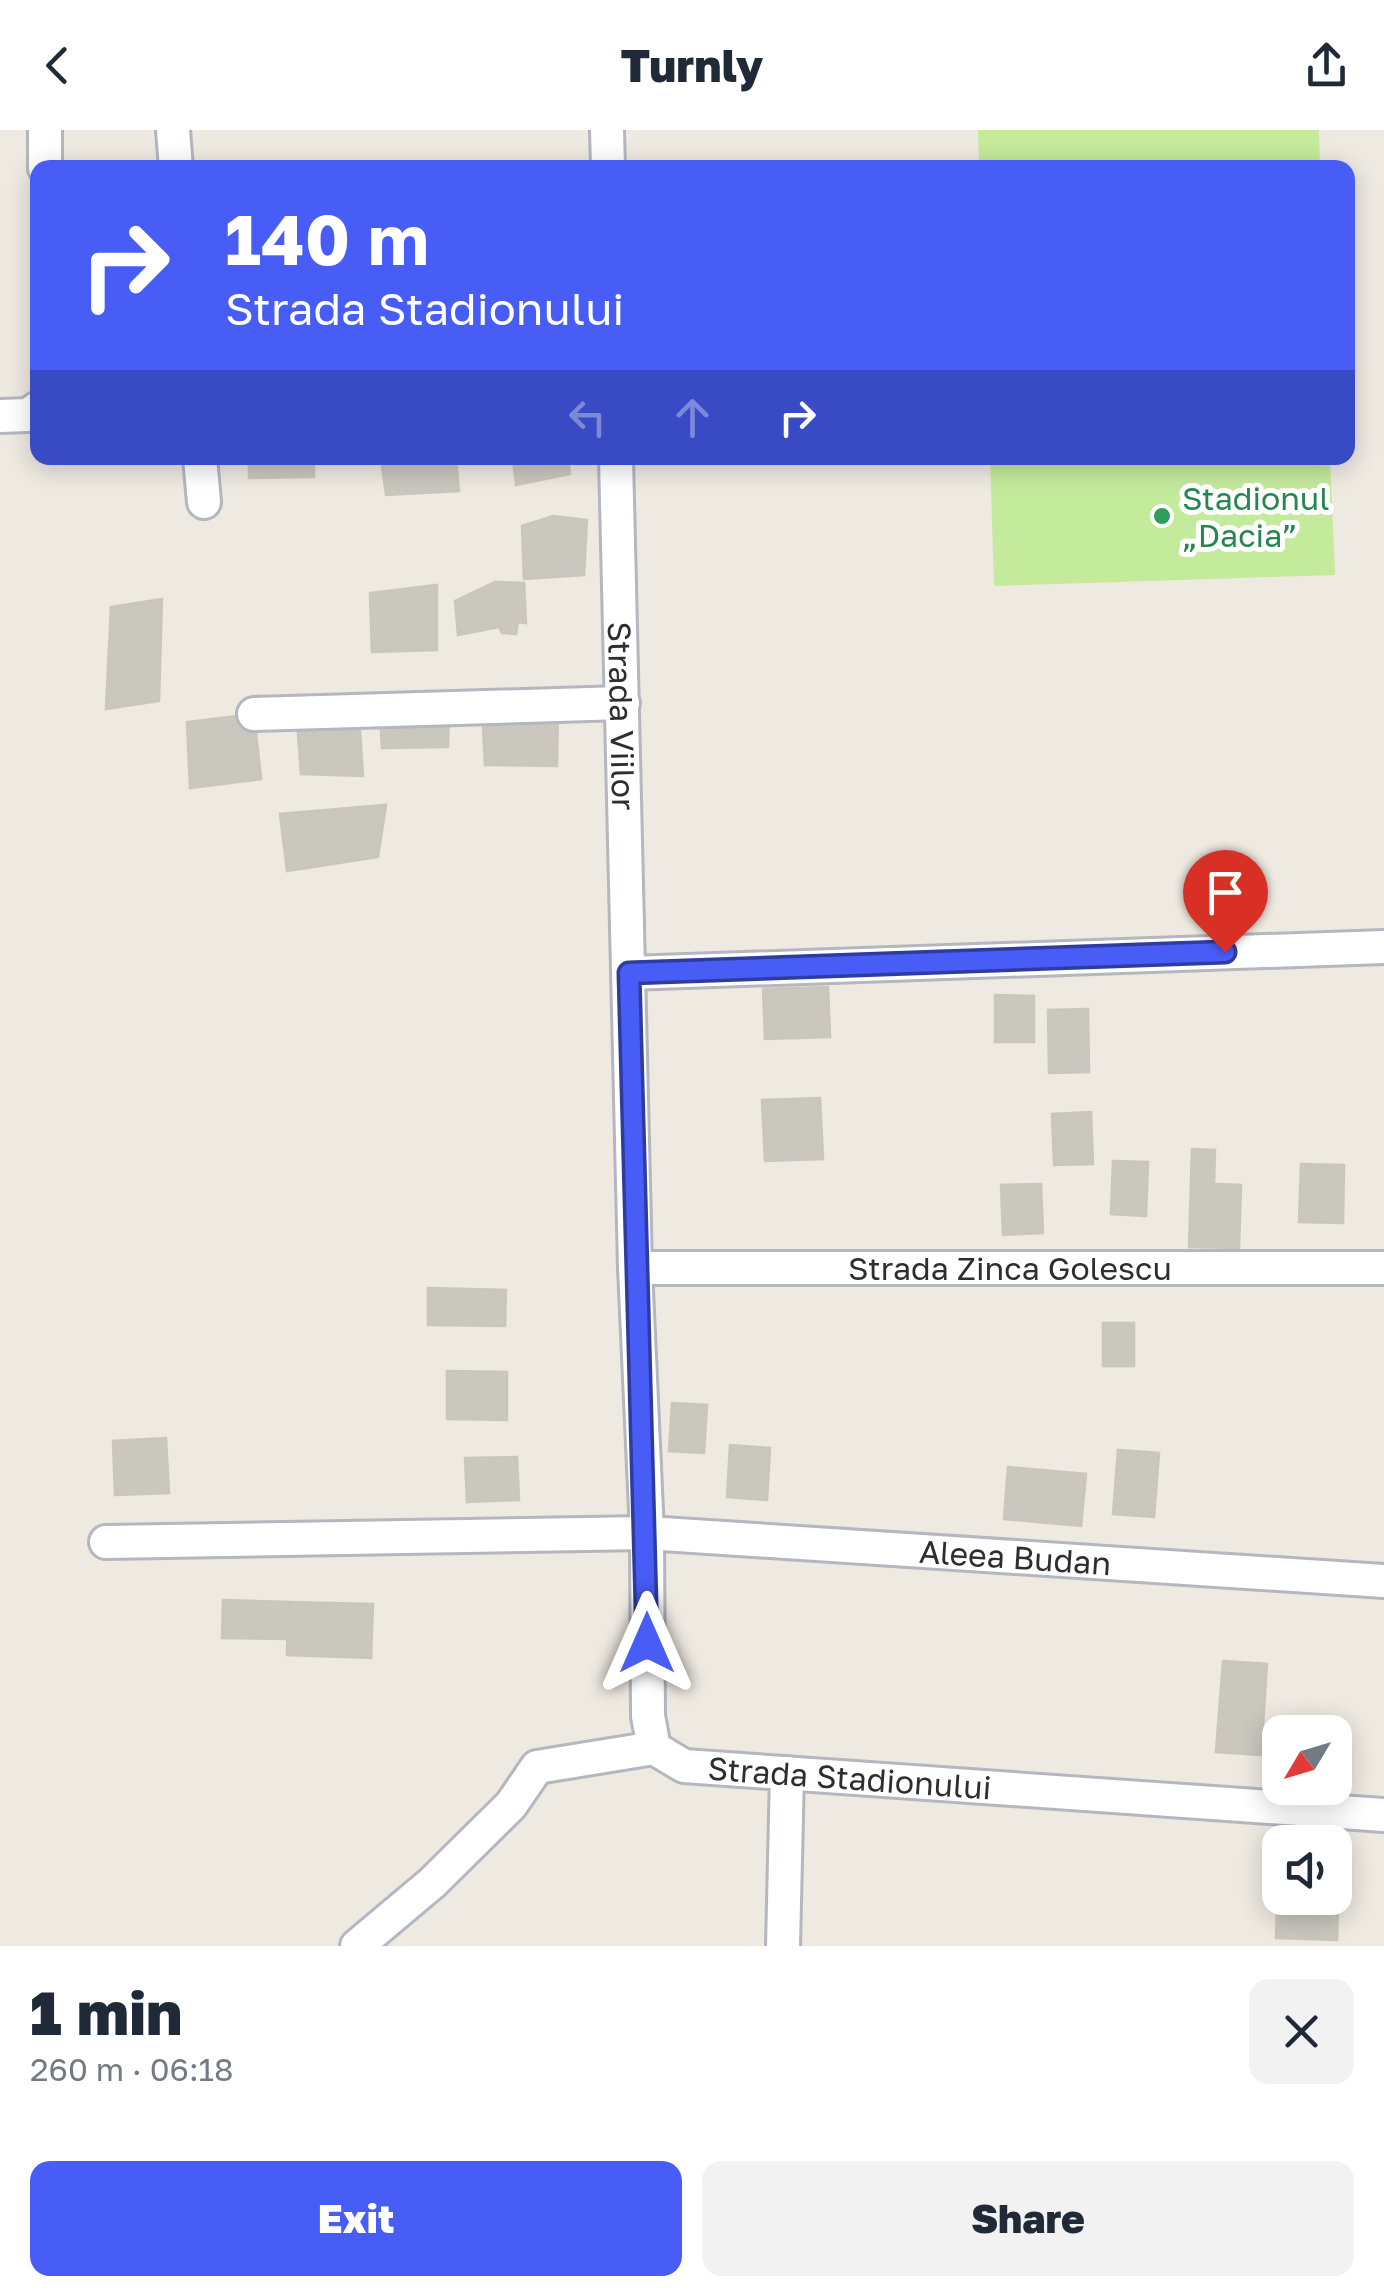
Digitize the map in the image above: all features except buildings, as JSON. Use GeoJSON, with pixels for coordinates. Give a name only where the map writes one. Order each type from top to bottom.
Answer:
{"type":"FeatureCollection","features":[{"type":"Feature","properties":{"kind":"street"},"geometry":{"type":"LineString","coordinates":[[45,130],[45,160]]}},
{"type":"Feature","properties":{"kind":"street"},"geometry":{"type":"LineString","coordinates":[[173,130],[175,160]]}},
{"type":"Feature","properties":{"kind":"street"},"geometry":{"type":"LineString","coordinates":[[607,130],[608,160]]}},
{"type":"Feature","properties":{"kind":"street"},"geometry":{"type":"LineString","coordinates":[[0,416],[30,414]]}},
{"type":"Feature","properties":{"kind":"street"},"geometry":{"type":"LineString","coordinates":[[201,465],[204,502]]}},
{"type":"Feature","properties":{"kind":"street","name":"Strada Viilor"},"geometry":{"type":"LineString","coordinates":[[616,465],[629,973]]}},
{"type":"Feature","properties":{"kind":"street"},"geometry":{"type":"LineString","coordinates":[[254,714],[623,703]]}},
{"type":"Feature","properties":{"kind":"street"},"geometry":{"type":"LineString","coordinates":[[357,1946],[432,1883],[511,1806],[537,1767],[654,1748],[648,1716],[629,973],[1384,947]]}},
{"type":"Feature","properties":{"kind":"street","name":"Strada Zinca Golescu"},"geometry":{"type":"LineString","coordinates":[[635,1268],[1384,1268]]}},
{"type":"Feature","properties":{"kind":"street","name":"Aleea Budan"},"geometry":{"type":"LineString","coordinates":[[106,1542],[646,1534],[1384,1581]]}},
{"type":"Feature","properties":{"kind":"street","name":"Strada Stadionului"},"geometry":{"type":"LineString","coordinates":[[654,1748],[684,1766],[1384,1815]]}},
{"type":"Feature","properties":{"kind":"street"},"geometry":{"type":"LineString","coordinates":[[783,1946],[787,1774]]}},
{"type":"Feature","properties":{"kind":"green space"},"geometry":{"type":"Polygon","coordinates":[[[978,130],[1319,130],[1320,160],[979,160],[978,130]]]}},
{"type":"Feature","properties":{"kind":"green space","name":"Stadionul „Dacia”"},"geometry":{"type":"Polygon","coordinates":[[[990,465],[1330,465],[1335,575],[994,586],[990,465]]]}},
{"type":"Feature","properties":{"kind":"place","name":"Stadionul „Dacia”"},"geometry":{"type":"Point","coordinates":[1162,516]}},
{"type":"Feature","properties":{"kind":"route"},"geometry":{"type":"LineString","coordinates":[[647,1643],[629,973],[1225,952]]}}]}
